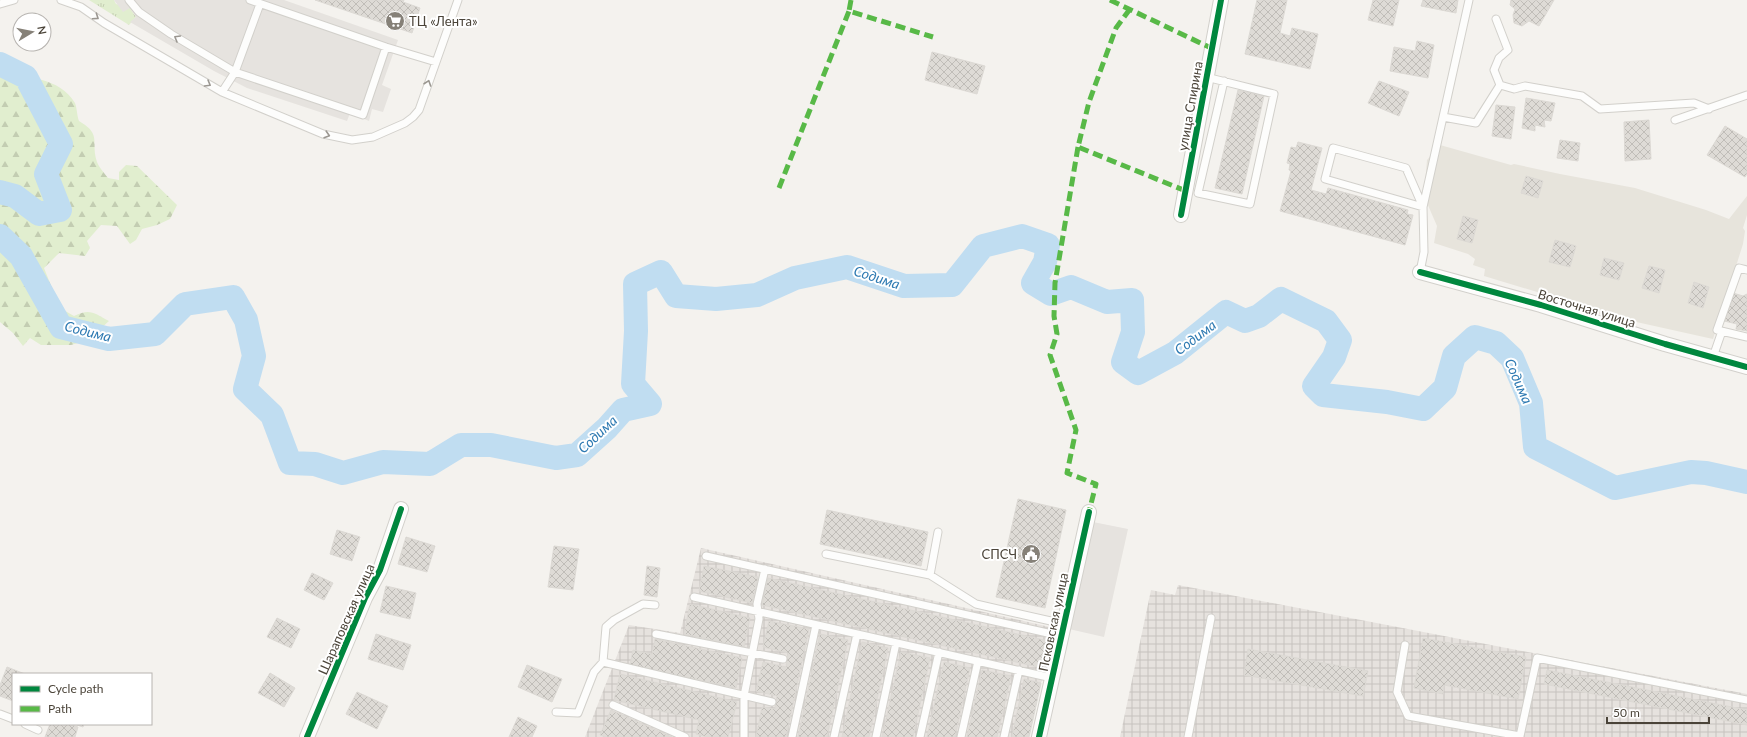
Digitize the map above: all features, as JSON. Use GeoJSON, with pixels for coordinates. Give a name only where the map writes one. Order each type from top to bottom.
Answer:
{"type":"FeatureCollection","features":[{"type":"Feature","properties":{"kind":"street","name":"улица Спирина"},"geometry":{"type":"LineString","coordinates":[[1181,215],[1192,192],[1206,76],[1221,0]]}},
{"type":"Feature","properties":{"kind":"street","name":"Восточная улица"},"geometry":{"type":"LineString","coordinates":[[1420,272],[1542,305],[1747,367]]}},
{"type":"Feature","properties":{"kind":"street","name":"Шараповская улица"},"geometry":{"type":"LineString","coordinates":[[307,737],[365,598],[380,570],[401,509]]}},
{"type":"Feature","properties":{"kind":"street","name":"Псковская улица"},"geometry":{"type":"LineString","coordinates":[[1039,737],[1089,512]]}},
{"type":"Feature","properties":{"kind":"lane"},"geometry":{"type":"LineString","coordinates":[[0,4],[14,0]]}},
{"type":"Feature","properties":{"kind":"lane"},"geometry":{"type":"LineString","coordinates":[[61,0],[81,7],[104,23],[222,92],[323,134],[342,139],[362,139],[383,134],[405,123],[419,110],[458,0]]}},
{"type":"Feature","properties":{"kind":"lane"},"geometry":{"type":"LineString","coordinates":[[129,0],[139,12],[171,34],[235,72],[363,115],[386,47]]}},
{"type":"Feature","properties":{"kind":"lane"},"geometry":{"type":"LineString","coordinates":[[250,0],[386,47],[436,62]]}},
{"type":"Feature","properties":{"kind":"lane"},"geometry":{"type":"LineString","coordinates":[[1420,272],[1424,252],[1423,207],[1468,0]]}},
{"type":"Feature","properties":{"kind":"lane"},"geometry":{"type":"LineString","coordinates":[[222,92],[235,72],[260,4]]}},
{"type":"Feature","properties":{"kind":"lane"},"geometry":{"type":"LineString","coordinates":[[1496,19],[1508,50],[1499,58],[1494,70],[1500,85]]}},
{"type":"Feature","properties":{"kind":"lane"},"geometry":{"type":"LineString","coordinates":[[1206,76],[1274,94],[1250,204],[1192,192],[1224,82]]}},
{"type":"Feature","properties":{"kind":"lane"},"geometry":{"type":"LineString","coordinates":[[1443,117],[1476,123],[1500,85]]}},
{"type":"Feature","properties":{"kind":"lane"},"geometry":{"type":"LineString","coordinates":[[1500,85],[1514,89],[1525,86],[1582,96],[1600,110],[1694,103],[1709,108]]}},
{"type":"Feature","properties":{"kind":"lane"},"geometry":{"type":"LineString","coordinates":[[1675,120],[1747,95]]}},
{"type":"Feature","properties":{"kind":"lane"},"geometry":{"type":"LineString","coordinates":[[1333,148],[1406,168],[1423,207],[1325,179],[1333,148]]}},
{"type":"Feature","properties":{"kind":"lane"},"geometry":{"type":"LineString","coordinates":[[1747,270],[1739,268],[1717,330],[1747,338]]}},
{"type":"Feature","properties":{"kind":"lane"},"geometry":{"type":"LineString","coordinates":[[1713,357],[1722,331]]}},
{"type":"Feature","properties":{"kind":"lane"},"geometry":{"type":"LineString","coordinates":[[930,575],[938,532]]}},
{"type":"Feature","properties":{"kind":"lane"},"geometry":{"type":"LineString","coordinates":[[826,554],[930,575],[976,604],[1062,630]]}},
{"type":"Feature","properties":{"kind":"lane"},"geometry":{"type":"LineString","coordinates":[[706,556],[1062,630]]}},
{"type":"Feature","properties":{"kind":"lane"},"geometry":{"type":"LineString","coordinates":[[744,737],[744,696],[759,619],[757,604],[765,569]]}},
{"type":"Feature","properties":{"kind":"lane"},"geometry":{"type":"LineString","coordinates":[[694,597],[1052,678]]}},
{"type":"Feature","properties":{"kind":"lane"},"geometry":{"type":"LineString","coordinates":[[556,712],[578,713],[594,672],[603,662],[606,627],[614,620],[643,604],[655,606]]}},
{"type":"Feature","properties":{"kind":"lane"},"geometry":{"type":"LineString","coordinates":[[1188,737],[1211,618]]}},
{"type":"Feature","properties":{"kind":"lane"},"geometry":{"type":"LineString","coordinates":[[792,737],[816,625]]}},
{"type":"Feature","properties":{"kind":"lane"},"geometry":{"type":"LineString","coordinates":[[656,634],[784,659]]}},
{"type":"Feature","properties":{"kind":"lane"},"geometry":{"type":"LineString","coordinates":[[834,737],[857,634]]}},
{"type":"Feature","properties":{"kind":"lane"},"geometry":{"type":"LineString","coordinates":[[876,737],[896,643]]}},
{"type":"Feature","properties":{"kind":"lane"},"geometry":{"type":"LineString","coordinates":[[1405,645],[1397,692],[1408,716],[1521,737],[1537,658],[1747,700]]}},
{"type":"Feature","properties":{"kind":"lane"},"geometry":{"type":"LineString","coordinates":[[920,737],[939,652]]}},
{"type":"Feature","properties":{"kind":"lane"},"geometry":{"type":"LineString","coordinates":[[960,737],[978,661]]}},
{"type":"Feature","properties":{"kind":"lane"},"geometry":{"type":"LineString","coordinates":[[603,662],[772,702]]}},
{"type":"Feature","properties":{"kind":"lane"},"geometry":{"type":"LineString","coordinates":[[1004,737],[1019,670]]}},
{"type":"Feature","properties":{"kind":"lane"},"geometry":{"type":"LineString","coordinates":[[613,705],[685,737]]}},
{"type":"Feature","properties":{"kind":"lane"},"geometry":{"type":"LineString","coordinates":[[0,714],[12,719]]}},
{"type":"Feature","properties":{"kind":"lane"},"geometry":{"type":"LineString","coordinates":[[27,725],[38,730]]}},
{"type":"Feature","properties":{"kind":"shaded area"},"geometry":{"type":"Polygon","coordinates":[[[114,0],[284,0],[398,40],[382,85],[391,89],[383,112],[372,109],[369,121],[350,113],[347,121],[247,88],[214,71],[130,22],[136,17],[130,8],[123,12],[114,0]]]}},
{"type":"Feature","properties":{"kind":"shaded area"},"geometry":{"type":"Polygon","coordinates":[[[1440,145],[1511,165],[1514,164],[1635,188],[1706,210],[1729,219],[1747,196],[1747,215],[1743,228],[1745,231],[1743,244],[1713,339],[1578,309],[1577,304],[1484,276],[1485,269],[1473,265],[1475,259],[1468,254],[1434,243],[1437,226],[1424,196],[1427,160],[1440,145]]]}},
{"type":"Feature","properties":{"kind":"shaded area"},"geometry":{"type":"Polygon","coordinates":[[[1093,522],[1128,529],[1104,637],[1069,629],[1093,522]]]}},
{"type":"Feature","properties":{"kind":"shaded area"},"geometry":{"type":"Polygon","coordinates":[[[701,548],[1050,627],[1053,642],[1047,669],[1041,683],[1029,737],[585,737],[629,625],[680,633],[701,548]]]}},
{"type":"Feature","properties":{"kind":"shaded area"},"geometry":{"type":"Polygon","coordinates":[[[1178,585],[1747,694],[1747,737],[1120,737],[1151,590],[1175,595],[1178,585]]]}},
{"type":"Feature","properties":{"kind":"green space"},"geometry":{"type":"Polygon","coordinates":[[[89,0],[114,0],[116,4],[130,8],[136,17],[129,25],[89,0]]]}},
{"type":"Feature","properties":{"kind":"green space"},"geometry":{"type":"Polygon","coordinates":[[[0,73],[31,77],[51,83],[60,88],[68,94],[75,103],[79,121],[91,130],[94,139],[97,162],[108,178],[119,180],[119,172],[126,165],[137,166],[177,205],[170,219],[157,225],[142,229],[136,240],[130,244],[117,226],[101,225],[87,241],[90,248],[85,256],[59,253],[44,268],[60,308],[74,316],[84,312],[92,312],[109,321],[88,340],[71,345],[41,345],[30,338],[23,346],[13,333],[0,322],[0,73]]]}},
{"type":"Feature","properties":{"kind":"building","name":"ТЦ «Лента»"},"geometry":{"type":"Polygon","coordinates":[[[315,0],[404,0],[403,2],[420,8],[412,33],[315,0]]]}},
{"type":"Feature","properties":{"kind":"building"},"geometry":{"type":"Polygon","coordinates":[[[1257,0],[1287,0],[1280,33],[1290,36],[1292,28],[1318,34],[1310,69],[1245,54],[1257,0]]]}},
{"type":"Feature","properties":{"kind":"building"},"geometry":{"type":"Polygon","coordinates":[[[1373,0],[1399,0],[1393,26],[1368,20],[1373,0]]]}},
{"type":"Feature","properties":{"kind":"building"},"geometry":{"type":"Polygon","coordinates":[[[1423,0],[1458,0],[1456,13],[1421,6],[1423,0]]]}},
{"type":"Feature","properties":{"kind":"building"},"geometry":{"type":"Polygon","coordinates":[[[1511,0],[1554,0],[1539,26],[1529,21],[1522,26],[1514,23],[1513,15],[1515,9],[1510,5],[1511,0]]]}},
{"type":"Feature","properties":{"kind":"building"},"geometry":{"type":"Polygon","coordinates":[[[1417,41],[1434,45],[1428,78],[1390,71],[1394,47],[1415,51],[1417,41]]]}},
{"type":"Feature","properties":{"kind":"building"},"geometry":{"type":"Polygon","coordinates":[[[932,52],[985,66],[977,94],[925,80],[932,52]]]}},
{"type":"Feature","properties":{"kind":"building"},"geometry":{"type":"Polygon","coordinates":[[[1379,81],[1409,92],[1399,116],[1368,103],[1379,81]]]}},
{"type":"Feature","properties":{"kind":"building"},"geometry":{"type":"Polygon","coordinates":[[[1238,90],[1264,96],[1242,194],[1215,188],[1238,90]]]}},
{"type":"Feature","properties":{"kind":"building"},"geometry":{"type":"Polygon","coordinates":[[[1526,98],[1555,103],[1551,121],[1544,120],[1545,127],[1535,125],[1535,131],[1522,128],[1526,98]]]}},
{"type":"Feature","properties":{"kind":"building"},"geometry":{"type":"Polygon","coordinates":[[[1496,105],[1515,107],[1511,139],[1492,136],[1496,105]]]}},
{"type":"Feature","properties":{"kind":"building"},"geometry":{"type":"Polygon","coordinates":[[[1649,120],[1651,159],[1625,161],[1624,122],[1649,120]]]}},
{"type":"Feature","properties":{"kind":"building"},"geometry":{"type":"Polygon","coordinates":[[[1725,126],[1747,139],[1747,174],[1745,177],[1707,155],[1725,126]]]}},
{"type":"Feature","properties":{"kind":"building"},"geometry":{"type":"Polygon","coordinates":[[[1560,140],[1580,143],[1578,161],[1557,158],[1560,140]]]}},
{"type":"Feature","properties":{"kind":"building"},"geometry":{"type":"Polygon","coordinates":[[[1298,142],[1322,148],[1311,190],[1326,194],[1328,188],[1408,210],[1407,214],[1413,215],[1405,245],[1280,211],[1291,171],[1289,170],[1290,164],[1287,163],[1291,147],[1296,148],[1298,142]]]}},
{"type":"Feature","properties":{"kind":"building"},"geometry":{"type":"Polygon","coordinates":[[[1526,176],[1543,181],[1538,198],[1521,193],[1526,176]]]}},
{"type":"Feature","properties":{"kind":"building"},"geometry":{"type":"Polygon","coordinates":[[[1463,216],[1478,220],[1472,243],[1457,239],[1463,216]]]}},
{"type":"Feature","properties":{"kind":"building"},"geometry":{"type":"Polygon","coordinates":[[[1555,240],[1576,246],[1570,267],[1549,262],[1555,240]]]}},
{"type":"Feature","properties":{"kind":"building"},"geometry":{"type":"Polygon","coordinates":[[[1604,258],[1624,263],[1619,280],[1600,275],[1604,258]]]}},
{"type":"Feature","properties":{"kind":"building"},"geometry":{"type":"Polygon","coordinates":[[[1649,266],[1665,270],[1659,293],[1642,288],[1649,266]]]}},
{"type":"Feature","properties":{"kind":"building"},"geometry":{"type":"Polygon","coordinates":[[[1694,282],[1709,287],[1703,308],[1688,303],[1694,282]]]}},
{"type":"Feature","properties":{"kind":"building"},"geometry":{"type":"Polygon","coordinates":[[[1733,293],[1743,296],[1747,294],[1747,331],[1736,329],[1737,324],[1724,321],[1733,293]]]}},
{"type":"Feature","properties":{"kind":"building","name":"СПСЧ"},"geometry":{"type":"Polygon","coordinates":[[[1018,499],[1066,510],[1045,608],[996,597],[1018,499]]]}},
{"type":"Feature","properties":{"kind":"building"},"geometry":{"type":"Polygon","coordinates":[[[827,510],[928,532],[921,566],[820,544],[827,510]]]}},
{"type":"Feature","properties":{"kind":"building"},"geometry":{"type":"Polygon","coordinates":[[[337,530],[360,537],[352,561],[330,554],[337,530]]]}},
{"type":"Feature","properties":{"kind":"building"},"geometry":{"type":"Polygon","coordinates":[[[406,537],[435,546],[427,572],[398,564],[406,537]]]}},
{"type":"Feature","properties":{"kind":"building"},"geometry":{"type":"Polygon","coordinates":[[[554,546],[579,549],[573,590],[548,587],[554,546]]]}},
{"type":"Feature","properties":{"kind":"building"},"geometry":{"type":"Polygon","coordinates":[[[647,566],[660,568],[657,597],[644,595],[647,566]]]}},
{"type":"Feature","properties":{"kind":"building"},"geometry":{"type":"Polygon","coordinates":[[[704,566],[758,577],[752,603],[699,591],[704,566]]]}},
{"type":"Feature","properties":{"kind":"building"},"geometry":{"type":"Polygon","coordinates":[[[312,573],[333,583],[324,600],[304,590],[312,573]]]}},
{"type":"Feature","properties":{"kind":"building"},"geometry":{"type":"Polygon","coordinates":[[[768,578],[1053,642],[1047,669],[762,605],[768,578]]]}},
{"type":"Feature","properties":{"kind":"building"},"geometry":{"type":"Polygon","coordinates":[[[386,586],[416,593],[410,619],[380,612],[386,586]]]}},
{"type":"Feature","properties":{"kind":"building"},"geometry":{"type":"Polygon","coordinates":[[[690,604],[750,618],[744,647],[684,634],[690,604]]]}},
{"type":"Feature","properties":{"kind":"building"},"geometry":{"type":"Polygon","coordinates":[[[277,618],[300,629],[291,648],[267,637],[277,618]]]}},
{"type":"Feature","properties":{"kind":"building"},"geometry":{"type":"Polygon","coordinates":[[[769,621],[809,629],[786,737],[756,737],[762,707],[775,709],[777,696],[756,691],[763,662],[786,667],[788,653],[763,647],[769,621]]]}},
{"type":"Feature","properties":{"kind":"building"},"geometry":{"type":"Polygon","coordinates":[[[376,634],[411,645],[403,670],[368,659],[376,634]]]}},
{"type":"Feature","properties":{"kind":"building"},"geometry":{"type":"Polygon","coordinates":[[[820,634],[848,640],[827,737],[798,737],[820,634]]]}},
{"type":"Feature","properties":{"kind":"building"},"geometry":{"type":"Polygon","coordinates":[[[1423,638],[1526,657],[1518,699],[1444,685],[1443,694],[1414,688],[1423,638]]]}},
{"type":"Feature","properties":{"kind":"building"},"geometry":{"type":"Polygon","coordinates":[[[655,639],[742,658],[736,688],[630,665],[633,650],[652,654],[655,639]]]}},
{"type":"Feature","properties":{"kind":"building"},"geometry":{"type":"Polygon","coordinates":[[[862,642],[888,648],[869,737],[842,737],[862,642]]]}},
{"type":"Feature","properties":{"kind":"building"},"geometry":{"type":"Polygon","coordinates":[[[1248,649],[1368,671],[1363,696],[1244,675],[1248,649]]]}},
{"type":"Feature","properties":{"kind":"building"},"geometry":{"type":"Polygon","coordinates":[[[901,652],[930,658],[913,737],[882,737],[901,652]]]}},
{"type":"Feature","properties":{"kind":"building"},"geometry":{"type":"Polygon","coordinates":[[[944,662],[970,668],[955,737],[927,737],[944,662]]]}},
{"type":"Feature","properties":{"kind":"building"},"geometry":{"type":"Polygon","coordinates":[[[527,665],[562,679],[552,702],[518,687],[527,665]]]}},
{"type":"Feature","properties":{"kind":"building"},"geometry":{"type":"Polygon","coordinates":[[[7,667],[22,673],[12,673],[12,701],[0,696],[0,685],[7,667]]]}},
{"type":"Feature","properties":{"kind":"building"},"geometry":{"type":"Polygon","coordinates":[[[982,670],[1011,676],[997,737],[967,737],[982,670]]]}},
{"type":"Feature","properties":{"kind":"building"},"geometry":{"type":"Polygon","coordinates":[[[1547,670],[1747,710],[1747,725],[1544,684],[1547,670]]]}},
{"type":"Feature","properties":{"kind":"building"},"geometry":{"type":"Polygon","coordinates":[[[270,673],[295,688],[284,707],[258,693],[270,673]]]}},
{"type":"Feature","properties":{"kind":"building"},"geometry":{"type":"Polygon","coordinates":[[[620,674],[737,702],[728,737],[707,737],[696,734],[699,720],[614,700],[620,674]]]}},
{"type":"Feature","properties":{"kind":"building"},"geometry":{"type":"Polygon","coordinates":[[[1024,679],[1041,683],[1029,737],[1012,737],[1024,679]]]}},
{"type":"Feature","properties":{"kind":"building"},"geometry":{"type":"Polygon","coordinates":[[[357,692],[388,706],[377,729],[346,714],[357,692]]]}},
{"type":"Feature","properties":{"kind":"building"},"geometry":{"type":"Polygon","coordinates":[[[611,710],[672,737],[606,737],[600,735],[611,710]]]}},
{"type":"Feature","properties":{"kind":"building"},"geometry":{"type":"Polygon","coordinates":[[[518,717],[537,726],[532,737],[509,737],[518,717]]]}},
{"type":"Feature","properties":{"kind":"building"},"geometry":{"type":"Polygon","coordinates":[[[50,725],[72,725],[78,727],[75,737],[45,737],[50,725]]]}},
{"type":"Feature","properties":{"kind":"waterway","name":"Содима"},"geometry":{"type":"LineString","coordinates":[[0,64],[26,77],[61,144],[46,174],[60,210],[39,214],[15,196],[0,192]]}},
{"type":"Feature","properties":{"kind":"waterway","name":"Содима"},"geometry":{"type":"LineString","coordinates":[[0,236],[21,256],[61,327],[109,339],[155,334],[185,304],[233,297],[246,320],[254,356],[245,389],[272,415],[290,463],[315,464],[343,473],[383,462],[430,464],[461,445],[491,445],[556,458],[577,455],[607,428],[623,410],[650,404],[633,384],[636,331],[635,284],[661,272],[676,296],[716,299],[757,295],[795,278],[847,267],[904,286],[952,285],[983,246],[1022,236],[1048,245],[1045,262],[1033,283],[1051,294],[1071,287],[1107,302],[1132,300],[1133,332],[1123,362],[1138,373],[1175,353],[1226,312],[1245,321],[1259,316],[1281,299],[1326,321],[1340,340],[1334,357],[1314,386],[1323,395],[1387,402],[1423,409],[1445,388],[1454,356],[1475,337],[1496,343],[1512,358],[1531,403],[1535,447],[1615,488],[1691,472],[1706,473],[1747,482]]}},
{"type":"Feature","properties":{"kind":"marked path"},"geometry":{"type":"LineString","coordinates":[[851,0],[849,11],[933,37]]}},
{"type":"Feature","properties":{"kind":"marked path"},"geometry":{"type":"LineString","coordinates":[[1110,0],[1211,48]]}},
{"type":"Feature","properties":{"kind":"marked path"},"geometry":{"type":"LineString","coordinates":[[1130,9],[1116,28],[1089,102],[1078,147],[1186,191]]}},
{"type":"Feature","properties":{"kind":"marked path"},"geometry":{"type":"LineString","coordinates":[[779,188],[849,11]]}},
{"type":"Feature","properties":{"kind":"marked path"},"geometry":{"type":"LineString","coordinates":[[1078,147],[1055,283],[1054,316],[1057,334],[1050,355],[1076,430],[1067,473],[1096,484],[1089,512]]}},
{"type":"Feature","properties":{"kind":"cycle path"},"geometry":{"type":"LineString","coordinates":[[1181,215],[1221,0]]}},
{"type":"Feature","properties":{"kind":"cycle path"},"geometry":{"type":"LineString","coordinates":[[1420,272],[1541,305],[1665,344],[1747,367]]}},
{"type":"Feature","properties":{"kind":"cycle path"},"geometry":{"type":"LineString","coordinates":[[307,737],[365,598],[380,570],[401,509]]}},
{"type":"Feature","properties":{"kind":"cycle path"},"geometry":{"type":"LineString","coordinates":[[1039,737],[1089,512]]}},
{"type":"Feature","properties":{"kind":"place","name":"ТЦ «Лента»"},"geometry":{"type":"Point","coordinates":[395,21]}},
{"type":"Feature","properties":{"kind":"place","name":"СПСЧ"},"geometry":{"type":"Point","coordinates":[1031,554]}}]}
